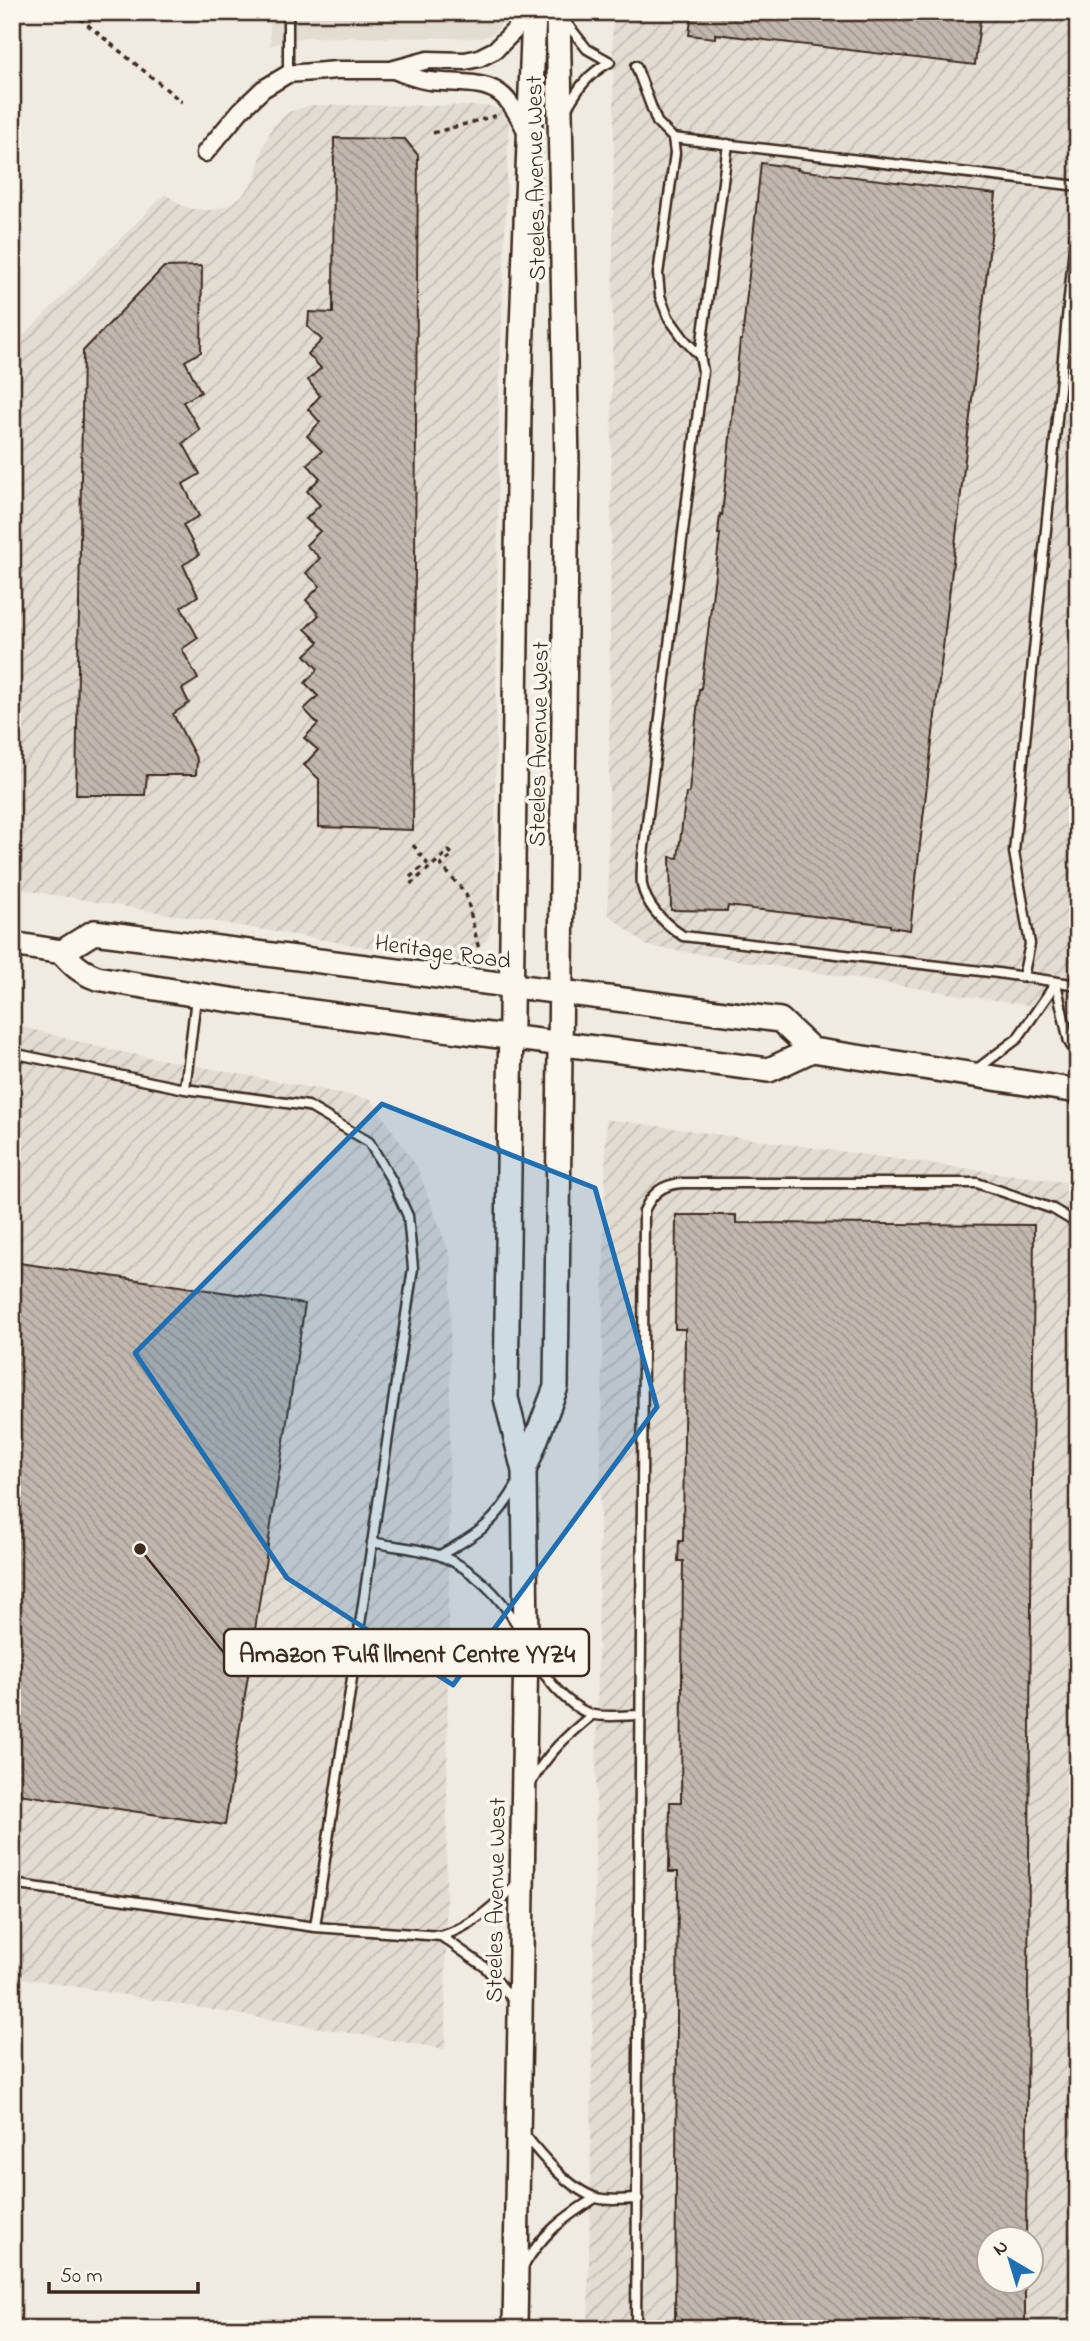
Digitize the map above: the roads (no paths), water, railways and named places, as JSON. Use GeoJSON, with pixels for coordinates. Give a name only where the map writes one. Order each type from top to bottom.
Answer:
{"type":"FeatureCollection","features":[{"type":"Feature","properties":{"kind":"main road","name":"Steeles Avenue West"},"geometry":{"type":"LineString","coordinates":[[515,2329],[526,1641],[524,1471],[506,1398],[519,408],[534,12]]}},
{"type":"Feature","properties":{"kind":"main road","name":"Steeles Avenue West"},"geometry":{"type":"LineString","coordinates":[[524,1471],[556,1387],[567,464],[558,12]]}},
{"type":"Feature","properties":{"kind":"main road","name":"Heritage Road"},"geometry":{"type":"LineString","coordinates":[[62,952],[94,932],[780,1020],[812,1049]]}},
{"type":"Feature","properties":{"kind":"main road"},"geometry":{"type":"LineString","coordinates":[[12,944],[62,952],[73,966],[97,978],[359,1019],[769,1070],[812,1049],[1078,1091]]}},
{"type":"Feature","properties":{"kind":"street"},"geometry":{"type":"LineString","coordinates":[[205,153],[241,110],[263,89],[288,74],[391,70],[428,60],[465,61],[479,58],[495,50],[514,31],[527,12]]}},
{"type":"Feature","properties":{"kind":"street"},"geometry":{"type":"LineString","coordinates":[[391,70],[427,81],[469,82],[494,89],[507,97],[517,111],[530,140]]}},
{"type":"Feature","properties":{"kind":"lane"},"geometry":{"type":"LineString","coordinates":[[288,12],[288,74]]}},
{"type":"Feature","properties":{"kind":"lane"},"geometry":{"type":"LineString","coordinates":[[558,12],[587,49],[610,62],[592,71],[579,86],[560,120]]}},
{"type":"Feature","properties":{"kind":"lane"},"geometry":{"type":"LineString","coordinates":[[636,66],[657,122],[673,138],[675,153],[658,274],[660,296],[668,317],[701,356]]}},
{"type":"Feature","properties":{"kind":"lane"},"geometry":{"type":"LineString","coordinates":[[673,138],[1078,186]]}},
{"type":"Feature","properties":{"kind":"lane"},"geometry":{"type":"LineString","coordinates":[[728,144],[701,356],[703,371],[642,863],[642,885],[654,911],[668,926],[683,936],[1078,985]]}},
{"type":"Feature","properties":{"kind":"lane"},"geometry":{"type":"LineString","coordinates":[[1023,977],[1030,944],[1014,852],[1078,207]]}},
{"type":"Feature","properties":{"kind":"lane"},"geometry":{"type":"LineString","coordinates":[[1056,982],[1069,1042],[1078,1058]]}},
{"type":"Feature","properties":{"kind":"lane"},"geometry":{"type":"LineString","coordinates":[[970,1074],[1017,1039],[1056,982]]}},
{"type":"Feature","properties":{"kind":"lane"},"geometry":{"type":"LineString","coordinates":[[185,1088],[196,995]]}},
{"type":"Feature","properties":{"kind":"lane"},"geometry":{"type":"LineString","coordinates":[[12,1053],[185,1088],[308,1106],[369,1142],[392,1181],[408,1216],[414,1268],[315,1927]]}},
{"type":"Feature","properties":{"kind":"lane"},"geometry":{"type":"LineString","coordinates":[[636,2329],[644,1210],[652,1196],[668,1184],[977,1183],[1053,1209],[1078,1224]]}},
{"type":"Feature","properties":{"kind":"lane"},"geometry":{"type":"LineString","coordinates":[[440,1555],[476,1536],[505,1507],[524,1471]]}},
{"type":"Feature","properties":{"kind":"lane"},"geometry":{"type":"LineString","coordinates":[[372,1542],[440,1555],[468,1570],[491,1590],[511,1614],[541,1671],[564,1696],[592,1715],[640,1715]]}},
{"type":"Feature","properties":{"kind":"lane"},"geometry":{"type":"LineString","coordinates":[[523,1798],[540,1767],[563,1738],[592,1715]]}},
{"type":"Feature","properties":{"kind":"lane"},"geometry":{"type":"LineString","coordinates":[[12,1884],[315,1927],[441,1936],[453,1933],[489,1911],[522,1879]]}},
{"type":"Feature","properties":{"kind":"lane"},"geometry":{"type":"LineString","coordinates":[[441,1936],[485,1968],[520,2007]]}},
{"type":"Feature","properties":{"kind":"lane"},"geometry":{"type":"LineString","coordinates":[[519,2127],[540,2155],[566,2179],[595,2198],[638,2199]]}},
{"type":"Feature","properties":{"kind":"lane"},"geometry":{"type":"LineString","coordinates":[[516,2277],[536,2245],[562,2218],[595,2198]]}},
{"type":"Feature","properties":{"kind":"place","name":"Amazon Fulfillment Centre YYZ4"},"geometry":{"type":"Point","coordinates":[140,1549]}}]}
